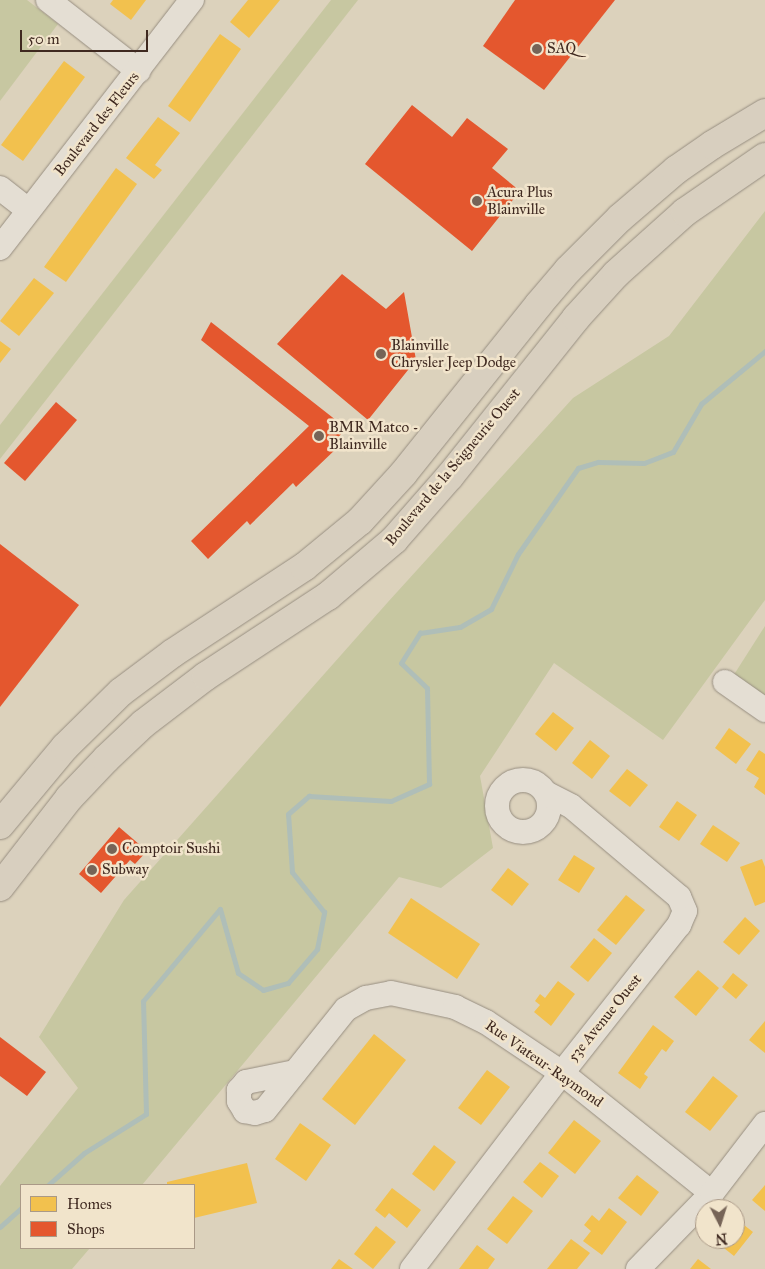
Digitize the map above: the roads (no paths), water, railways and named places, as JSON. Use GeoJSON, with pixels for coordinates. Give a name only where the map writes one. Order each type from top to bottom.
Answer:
{"type":"FeatureCollection","features":[{"type":"Feature","properties":{"kind":"main road"},"geometry":{"type":"LineString","coordinates":[[0,825],[39,775],[92,719],[134,682],[183,646],[304,567],[360,521],[403,474],[568,270],[648,192],[712,145],[765,113]]}},
{"type":"Feature","properties":{"kind":"main road","name":"Boulevard de la Seigneurie Ouest"},"geometry":{"type":"LineString","coordinates":[[0,887],[58,811],[94,770],[143,724],[206,676],[328,596],[378,554],[424,507],[597,295],[634,257],[673,221],[720,186],[765,157]]}},
{"type":"Feature","properties":{"kind":"main road"},"geometry":{"type":"LineString","coordinates":[[648,192],[673,221]]}},
{"type":"Feature","properties":{"kind":"main road"},"geometry":{"type":"LineString","coordinates":[[482,374],[512,398]]}},
{"type":"Feature","properties":{"kind":"main road"},"geometry":{"type":"LineString","coordinates":[[183,646],[206,676]]}},
{"type":"Feature","properties":{"kind":"street"},"geometry":{"type":"LineString","coordinates":[[48,0],[139,71]]}},
{"type":"Feature","properties":{"kind":"street","name":"Boulevard des Fleurs"},"geometry":{"type":"LineString","coordinates":[[0,248],[139,71],[192,0]]}},
{"type":"Feature","properties":{"kind":"street"},"geometry":{"type":"LineString","coordinates":[[0,188],[28,210]]}},
{"type":"Feature","properties":{"kind":"street"},"geometry":{"type":"LineString","coordinates":[[725,682],[765,710]]}},
{"type":"Feature","properties":{"kind":"street","name":"53e Avenue Ouest"},"geometry":{"type":"LineString","coordinates":[[412,1269],[562,1073],[679,925],[685,911],[679,897],[571,806],[547,794]]}},
{"type":"Feature","properties":{"kind":"street","name":"Rue Viateur-Raymond"},"geometry":{"type":"LineString","coordinates":[[295,1072],[346,1009],[366,998],[392,993],[455,1007],[486,1022],[562,1073],[712,1193]]}},
{"type":"Feature","properties":{"kind":"street"},"geometry":{"type":"LineString","coordinates":[[638,1269],[712,1193],[765,1124]]}},
{"type":"Feature","properties":{"kind":"waterway"},"geometry":{"type":"LineString","coordinates":[[49,1184],[84,1153],[146,1114],[143,1001],[220,909],[238,973],[263,990],[288,983],[317,949],[324,912],[292,872],[288,814],[309,796],[391,801],[429,784],[427,688],[401,663],[420,633],[460,627],[491,609],[518,554],[578,468],[598,462],[644,463],[673,452],[701,404],[765,351]]}},
{"type":"Feature","properties":{"kind":"waterway"},"geometry":{"type":"LineString","coordinates":[[0,1227],[20,1209]]}},
{"type":"Feature","properties":{"kind":"place","name":"SAQ"},"geometry":{"type":"Point","coordinates":[537,49]}},
{"type":"Feature","properties":{"kind":"place","name":"Acura Plus Blainville"},"geometry":{"type":"Point","coordinates":[477,201]}},
{"type":"Feature","properties":{"kind":"place","name":"Blainville Chrysler Jeep Dodge"},"geometry":{"type":"Point","coordinates":[381,354]}},
{"type":"Feature","properties":{"kind":"place","name":"BMR Matco - Blainville"},"geometry":{"type":"Point","coordinates":[319,436]}},
{"type":"Feature","properties":{"kind":"place","name":"Comptoir Sushi"},"geometry":{"type":"Point","coordinates":[112,849]}},
{"type":"Feature","properties":{"kind":"place","name":"Subway"},"geometry":{"type":"Point","coordinates":[92,870]}}]}
